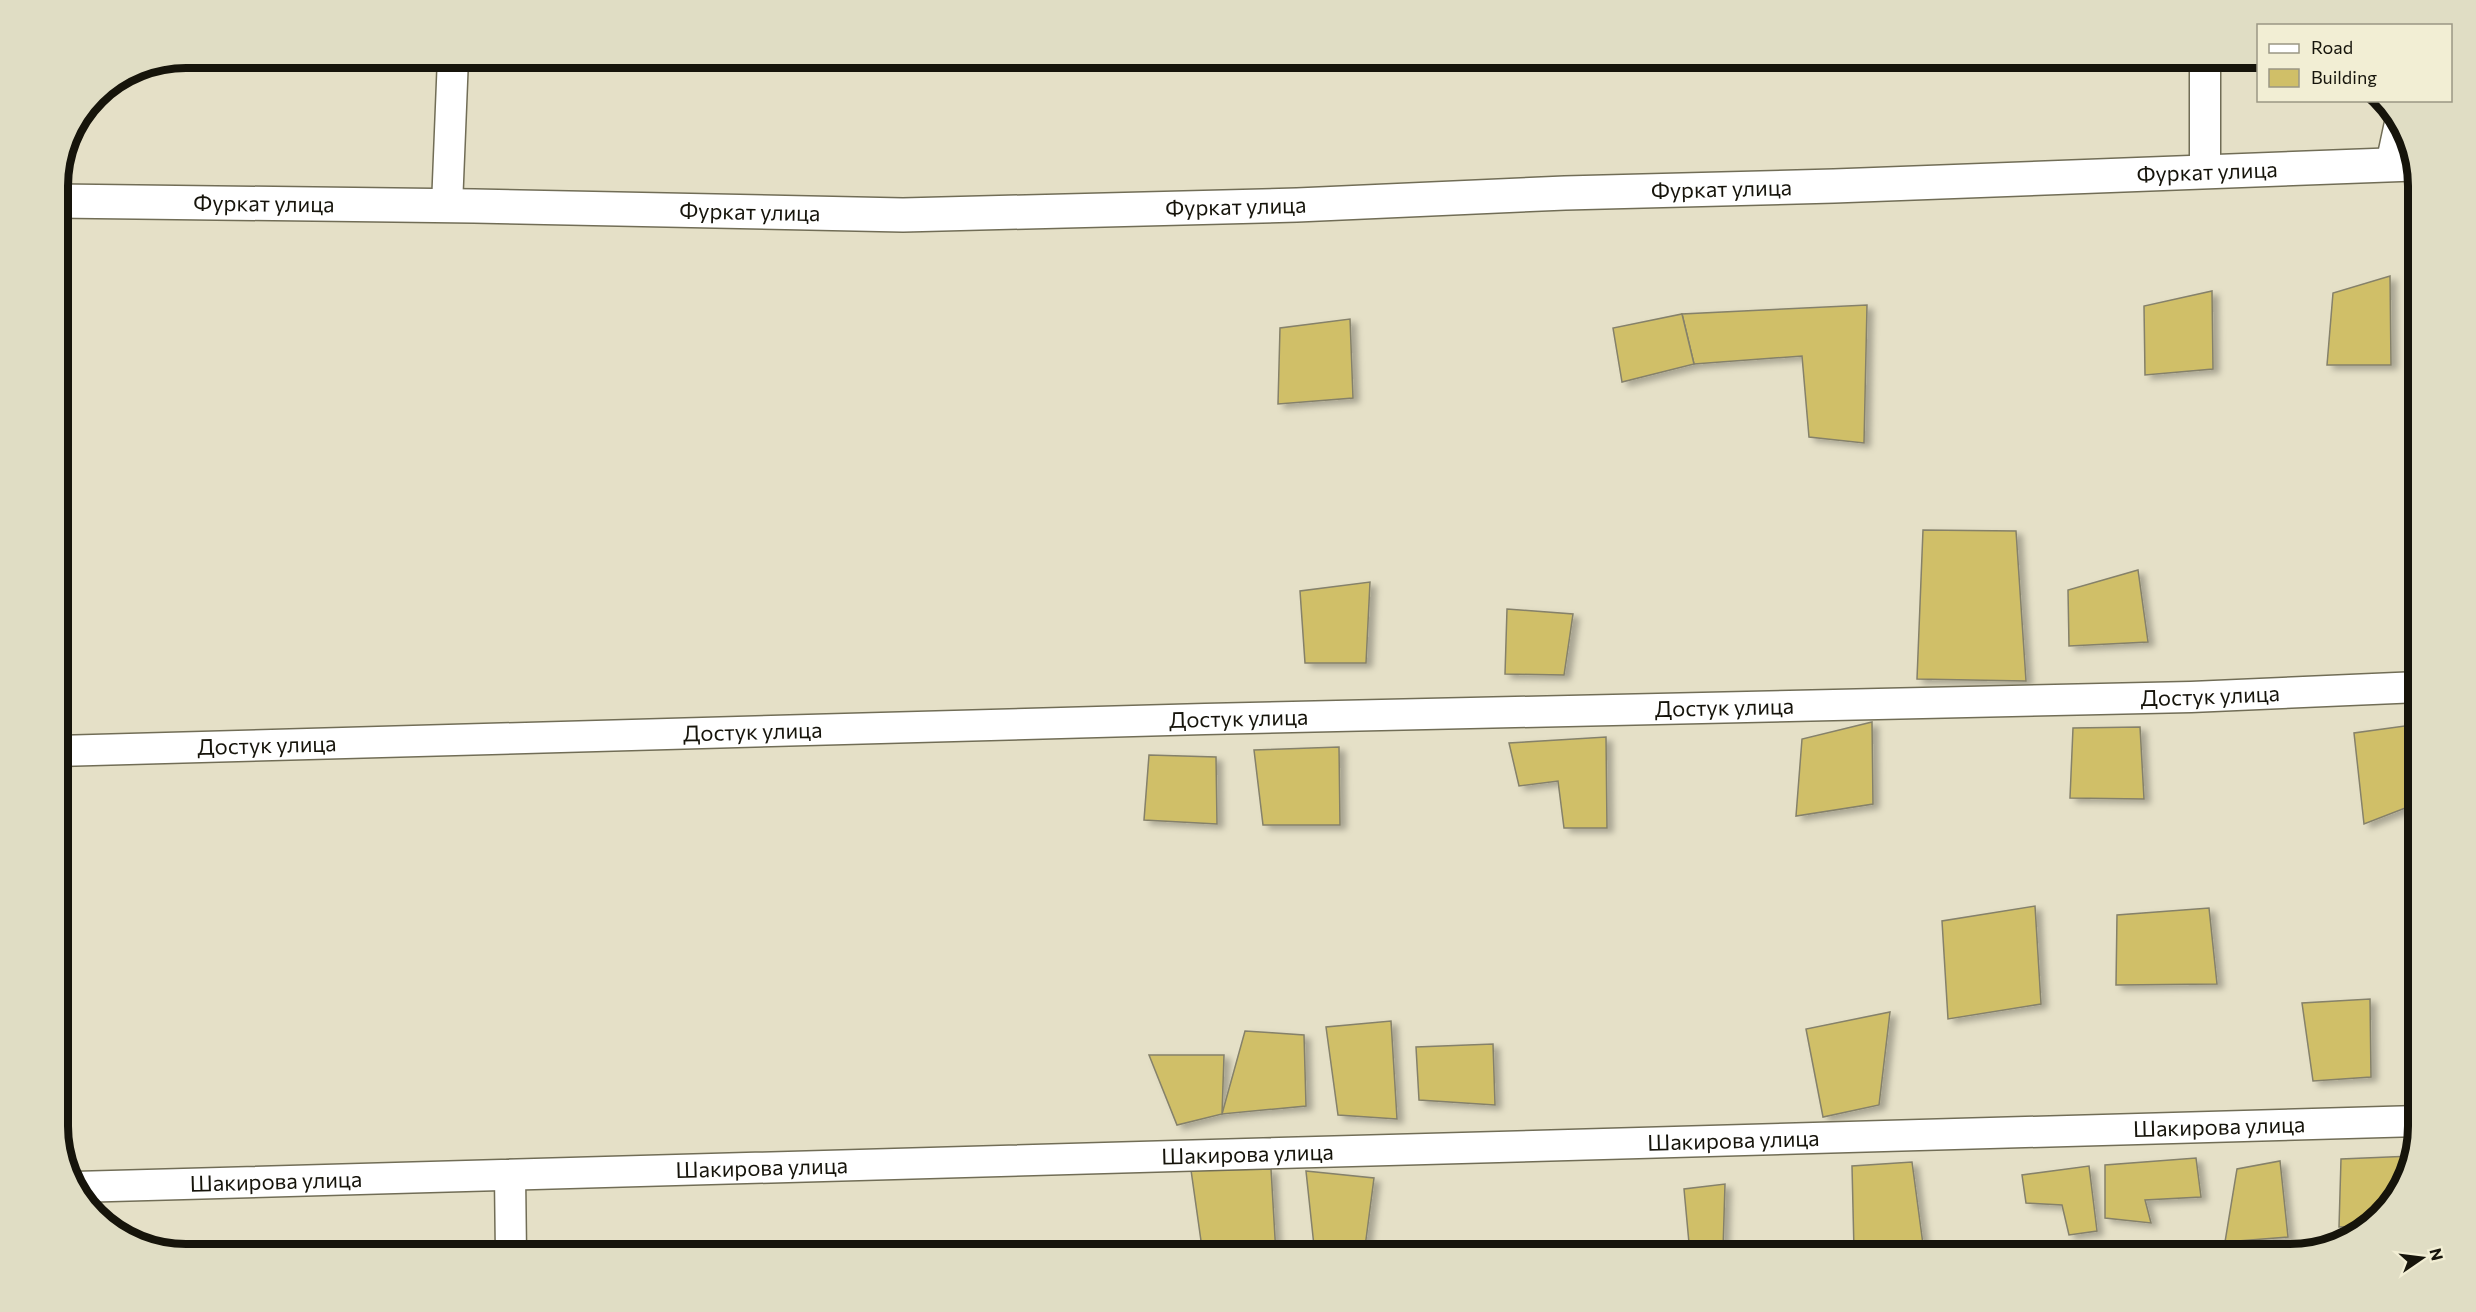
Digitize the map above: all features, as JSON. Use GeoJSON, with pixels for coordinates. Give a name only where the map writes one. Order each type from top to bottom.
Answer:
{"type":"FeatureCollection","features":[{"type":"Feature","properties":{"kind":"highway","name":"Фуркат улица"},"geometry":{"type":"LineString","coordinates":[[68,201],[903,215],[1297,205],[1564,193],[1834,186],[2403,165]]}},
{"type":"Feature","properties":{"kind":"street"},"geometry":{"type":"LineString","coordinates":[[447,206],[453,68]]}},
{"type":"Feature","properties":{"kind":"street"},"geometry":{"type":"LineString","coordinates":[[2205,68],[2205,172]]}},
{"type":"Feature","properties":{"kind":"street"},"geometry":{"type":"LineString","coordinates":[[2402,146],[2403,165]]}},
{"type":"Feature","properties":{"kind":"street","name":"Достук улица"},"geometry":{"type":"LineString","coordinates":[[68,751],[1205,719],[2191,697],[2408,687]]}},
{"type":"Feature","properties":{"kind":"street","name":"Шакирова улица"},"geometry":{"type":"LineString","coordinates":[[84,1187],[2408,1120]]}},
{"type":"Feature","properties":{"kind":"street"},"geometry":{"type":"LineString","coordinates":[[510,1175],[511,1244]]}},
{"type":"Feature","properties":{"kind":"building"},"geometry":{"type":"Polygon","coordinates":[[[2390,276],[2391,365],[2327,365],[2333,293],[2390,276]]]}},
{"type":"Feature","properties":{"kind":"building"},"geometry":{"type":"Polygon","coordinates":[[[2212,291],[2213,369],[2145,375],[2144,306],[2212,291]]]}},
{"type":"Feature","properties":{"kind":"building"},"geometry":{"type":"Polygon","coordinates":[[[1867,305],[1864,443],[1809,437],[1802,356],[1694,364],[1682,314],[1867,305]]]}},
{"type":"Feature","properties":{"kind":"building"},"geometry":{"type":"Polygon","coordinates":[[[1682,314],[1694,364],[1622,382],[1613,328],[1682,314]]]}},
{"type":"Feature","properties":{"kind":"building"},"geometry":{"type":"Polygon","coordinates":[[[1350,319],[1353,398],[1278,404],[1280,328],[1350,319]]]}},
{"type":"Feature","properties":{"kind":"building"},"geometry":{"type":"Polygon","coordinates":[[[1923,530],[2016,531],[2026,681],[1917,679],[1923,530]]]}},
{"type":"Feature","properties":{"kind":"building"},"geometry":{"type":"Polygon","coordinates":[[[2138,570],[2148,642],[2069,646],[2068,590],[2138,570]]]}},
{"type":"Feature","properties":{"kind":"building"},"geometry":{"type":"Polygon","coordinates":[[[1370,582],[1366,663],[1305,663],[1300,591],[1370,582]]]}},
{"type":"Feature","properties":{"kind":"building"},"geometry":{"type":"Polygon","coordinates":[[[1507,609],[1573,614],[1564,675],[1505,674],[1507,609]]]}},
{"type":"Feature","properties":{"kind":"building"},"geometry":{"type":"Polygon","coordinates":[[[1872,722],[1873,804],[1796,816],[1802,739],[1872,722]]]}},
{"type":"Feature","properties":{"kind":"building"},"geometry":{"type":"Polygon","coordinates":[[[2408,726],[2408,807],[2364,824],[2354,733],[2408,726]]]}},
{"type":"Feature","properties":{"kind":"building"},"geometry":{"type":"Polygon","coordinates":[[[2140,727],[2144,799],[2070,798],[2073,728],[2140,727]]]}},
{"type":"Feature","properties":{"kind":"building"},"geometry":{"type":"Polygon","coordinates":[[[1606,737],[1607,828],[1564,828],[1558,781],[1519,786],[1509,743],[1606,737]]]}},
{"type":"Feature","properties":{"kind":"building"},"geometry":{"type":"Polygon","coordinates":[[[1339,747],[1340,825],[1263,825],[1254,750],[1339,747]]]}},
{"type":"Feature","properties":{"kind":"building"},"geometry":{"type":"Polygon","coordinates":[[[1149,755],[1216,757],[1217,824],[1144,820],[1149,755]]]}},
{"type":"Feature","properties":{"kind":"building"},"geometry":{"type":"Polygon","coordinates":[[[2035,906],[2041,1004],[1948,1019],[1942,921],[2035,906]]]}},
{"type":"Feature","properties":{"kind":"building"},"geometry":{"type":"Polygon","coordinates":[[[2209,908],[2217,984],[2116,985],[2117,915],[2209,908]]]}},
{"type":"Feature","properties":{"kind":"building"},"geometry":{"type":"Polygon","coordinates":[[[2370,999],[2371,1077],[2313,1081],[2302,1003],[2370,999]]]}},
{"type":"Feature","properties":{"kind":"building"},"geometry":{"type":"Polygon","coordinates":[[[1890,1012],[1879,1105],[1823,1117],[1806,1029],[1890,1012]]]}},
{"type":"Feature","properties":{"kind":"building"},"geometry":{"type":"Polygon","coordinates":[[[1391,1021],[1397,1119],[1338,1115],[1326,1027],[1391,1021]]]}},
{"type":"Feature","properties":{"kind":"building"},"geometry":{"type":"Polygon","coordinates":[[[1245,1031],[1304,1035],[1306,1106],[1222,1114],[1245,1031]]]}},
{"type":"Feature","properties":{"kind":"building"},"geometry":{"type":"Polygon","coordinates":[[[1493,1044],[1495,1105],[1419,1100],[1416,1047],[1493,1044]]]}},
{"type":"Feature","properties":{"kind":"building"},"geometry":{"type":"Polygon","coordinates":[[[1149,1055],[1224,1055],[1222,1114],[1177,1125],[1149,1055]]]}},
{"type":"Feature","properties":{"kind":"building"},"geometry":{"type":"Polygon","coordinates":[[[2404,1156],[2389,1192],[2368,1215],[2353,1227],[2339,1227],[2341,1159],[2404,1156]]]}},
{"type":"Feature","properties":{"kind":"building"},"geometry":{"type":"Polygon","coordinates":[[[2196,1158],[2201,1197],[2145,1200],[2151,1223],[2105,1218],[2105,1165],[2196,1158]]]}},
{"type":"Feature","properties":{"kind":"building"},"geometry":{"type":"Polygon","coordinates":[[[2280,1161],[2288,1237],[2225,1242],[2237,1169],[2280,1161]]]}},
{"type":"Feature","properties":{"kind":"building"},"geometry":{"type":"Polygon","coordinates":[[[1912,1162],[1923,1244],[1854,1244],[1852,1166],[1912,1162]]]}},
{"type":"Feature","properties":{"kind":"building"},"geometry":{"type":"Polygon","coordinates":[[[2089,1166],[2097,1231],[2069,1235],[2062,1205],[2026,1203],[2022,1175],[2089,1166]]]}},
{"type":"Feature","properties":{"kind":"building"},"geometry":{"type":"Polygon","coordinates":[[[1271,1169],[1275,1244],[1201,1244],[1191,1170],[1271,1169]]]}},
{"type":"Feature","properties":{"kind":"building"},"geometry":{"type":"Polygon","coordinates":[[[1306,1171],[1374,1178],[1365,1244],[1314,1244],[1306,1171]]]}},
{"type":"Feature","properties":{"kind":"building"},"geometry":{"type":"Polygon","coordinates":[[[1725,1184],[1723,1244],[1689,1244],[1684,1189],[1725,1184]]]}}]}
